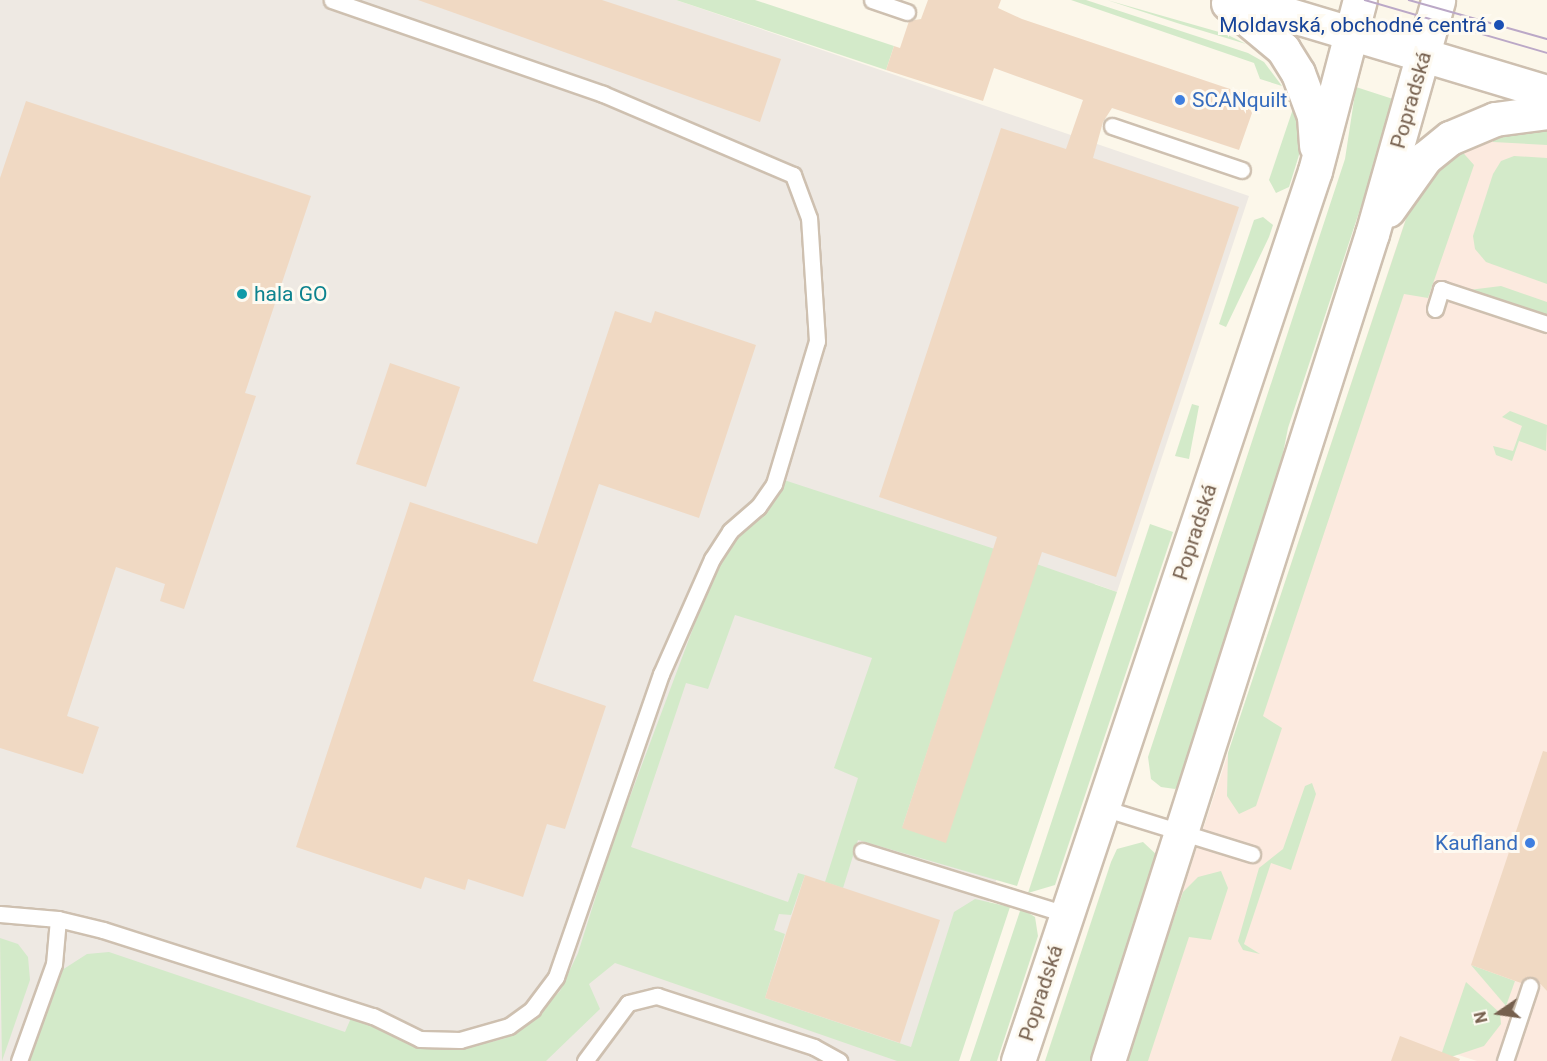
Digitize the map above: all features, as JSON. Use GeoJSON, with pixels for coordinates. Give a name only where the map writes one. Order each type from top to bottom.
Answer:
{"type":"FeatureCollection","features":[{"type":"Feature","properties":{"kind":"street"},"geometry":{"type":"LineString","coordinates":[[1224,0],[1283,49],[1298,73],[1314,116],[1315,171]]}},
{"type":"Feature","properties":{"kind":"street"},"geometry":{"type":"LineString","coordinates":[[1240,0],[1547,93]]}},
{"type":"Feature","properties":{"kind":"street","name":"Popradská"},"geometry":{"type":"LineString","coordinates":[[1018,1061],[1315,171],[1360,0]]}},
{"type":"Feature","properties":{"kind":"street","name":"Popradská"},"geometry":{"type":"LineString","coordinates":[[1108,1061],[1184,834],[1372,234],[1425,56],[1438,0]]}},
{"type":"Feature","properties":{"kind":"street","name":"Popradská"},"geometry":{"type":"LineString","coordinates":[[1372,234],[1419,166],[1441,144],[1476,125],[1547,112]]}},
{"type":"Feature","properties":{"kind":"lane"},"geometry":{"type":"LineString","coordinates":[[0,914],[58,919],[373,1016],[420,1039],[477,1037],[522,1018],[556,977],[661,674],[712,560],[730,531],[758,507],[774,484],[813,367],[812,237],[794,175],[603,94],[332,0]]}},
{"type":"Feature","properties":{"kind":"lane"},"geometry":{"type":"LineString","coordinates":[[872,0],[907,12]]}},
{"type":"Feature","properties":{"kind":"lane"},"geometry":{"type":"LineString","coordinates":[[1112,126],[1242,170]]}},
{"type":"Feature","properties":{"kind":"lane"},"geometry":{"type":"LineString","coordinates":[[1435,309],[1441,289],[1547,324]]}},
{"type":"Feature","properties":{"kind":"lane"},"geometry":{"type":"LineString","coordinates":[[1103,808],[1252,854]]}},
{"type":"Feature","properties":{"kind":"lane"},"geometry":{"type":"LineString","coordinates":[[862,851],[1066,914]]}},
{"type":"Feature","properties":{"kind":"lane"},"geometry":{"type":"LineString","coordinates":[[19,1061],[54,964],[58,919]]}},
{"type":"Feature","properties":{"kind":"lane"},"geometry":{"type":"LineString","coordinates":[[1505,1061],[1530,986]]}},
{"type":"Feature","properties":{"kind":"lane"},"geometry":{"type":"LineString","coordinates":[[585,1061],[628,1003],[657,996],[814,1047],[839,1061]]}},
{"type":"Feature","properties":{"kind":"shaded area"},"geometry":{"type":"Polygon","coordinates":[[[0,0],[676,0],[1249,196],[1117,592],[1095,584],[936,1061],[0,1061],[0,0]]]}},
{"type":"Feature","properties":{"kind":"shaded area"},"geometry":{"type":"Polygon","coordinates":[[[1547,127],[1547,1061],[1477,1061],[1452,1053],[1448,1061],[1126,1061],[1409,209],[1435,166],[1492,132],[1547,127]]]}},
{"type":"Feature","properties":{"kind":"green space"},"geometry":{"type":"Polygon","coordinates":[[[676,0],[755,0],[894,46],[886,70],[676,0]]]}},
{"type":"Feature","properties":{"kind":"green space"},"geometry":{"type":"Polygon","coordinates":[[[1071,0],[1086,0],[1248,53],[1264,62],[1282,86],[1260,79],[1254,63],[1071,0]]]}},
{"type":"Feature","properties":{"kind":"green space"},"geometry":{"type":"Polygon","coordinates":[[[1107,0],[1226,34],[1246,44],[1180,24],[1107,0]]]}},
{"type":"Feature","properties":{"kind":"green space"},"geometry":{"type":"Polygon","coordinates":[[[1356,87],[1396,100],[1288,428],[1270,519],[1182,783],[1175,789],[1161,787],[1151,779],[1148,757],[1345,159],[1356,87]]]}},
{"type":"Feature","properties":{"kind":"green space"},"geometry":{"type":"Polygon","coordinates":[[[1298,94],[1304,131],[1299,155],[1289,187],[1276,193],[1269,180],[1298,94]]]}},
{"type":"Feature","properties":{"kind":"green space"},"geometry":{"type":"Polygon","coordinates":[[[1547,127],[1547,145],[1493,142],[1492,132],[1547,127]]]}},
{"type":"Feature","properties":{"kind":"green space"},"geometry":{"type":"Polygon","coordinates":[[[1458,147],[1474,165],[1428,298],[1404,294],[1263,716],[1282,728],[1256,806],[1239,814],[1227,796],[1228,753],[1415,192],[1458,147]]]}},
{"type":"Feature","properties":{"kind":"green space"},"geometry":{"type":"Polygon","coordinates":[[[1514,156],[1547,158],[1547,284],[1486,262],[1475,249],[1473,236],[1493,174],[1501,161],[1514,156]]]}},
{"type":"Feature","properties":{"kind":"green space"},"geometry":{"type":"Polygon","coordinates":[[[1263,217],[1273,225],[1269,237],[1226,327],[1219,324],[1254,220],[1263,217]]]}},
{"type":"Feature","properties":{"kind":"green space"},"geometry":{"type":"Polygon","coordinates":[[[1501,286],[1547,302],[1547,317],[1469,290],[1501,286]]]}},
{"type":"Feature","properties":{"kind":"green space"},"geometry":{"type":"Polygon","coordinates":[[[1192,404],[1199,406],[1189,459],[1175,456],[1192,404]]]}},
{"type":"Feature","properties":{"kind":"green space"},"geometry":{"type":"Polygon","coordinates":[[[1510,411],[1547,425],[1546,451],[1519,441],[1512,461],[1496,455],[1493,446],[1513,451],[1522,426],[1502,417],[1510,411]]]}},
{"type":"Feature","properties":{"kind":"green space"},"geometry":{"type":"Polygon","coordinates":[[[781,479],[1013,555],[991,558],[902,828],[1022,559],[1117,592],[1017,886],[858,840],[843,888],[825,882],[858,778],[834,768],[872,658],[735,615],[708,689],[686,683],[631,847],[788,902],[798,873],[805,875],[791,915],[779,914],[774,930],[785,934],[765,998],[911,1047],[954,912],[975,899],[1010,907],[959,1061],[897,1061],[615,963],[589,984],[600,1009],[546,1061],[28,1061],[59,972],[87,954],[109,952],[345,1032],[351,1018],[418,1045],[487,1043],[506,1038],[534,1018],[560,991],[578,953],[613,842],[719,559],[781,479]]]}},
{"type":"Feature","properties":{"kind":"green space"},"geometry":{"type":"Polygon","coordinates":[[[1150,524],[1173,532],[1055,885],[1028,893],[1150,524]]]}},
{"type":"Feature","properties":{"kind":"green space"},"geometry":{"type":"Polygon","coordinates":[[[1312,783],[1316,794],[1291,870],[1271,863],[1244,944],[1260,954],[1243,950],[1238,941],[1259,868],[1283,849],[1305,786],[1312,783]]]}},
{"type":"Feature","properties":{"kind":"green space"},"geometry":{"type":"Polygon","coordinates":[[[1143,842],[1159,857],[1091,1061],[1045,1061],[1111,862],[1117,849],[1143,842]]]}},
{"type":"Feature","properties":{"kind":"green space"},"geometry":{"type":"Polygon","coordinates":[[[1221,871],[1228,888],[1211,940],[1189,937],[1148,1061],[1125,1061],[1183,892],[1198,877],[1221,871]]]}},
{"type":"Feature","properties":{"kind":"green space"},"geometry":{"type":"Polygon","coordinates":[[[1021,908],[1035,917],[1038,936],[997,1061],[970,1061],[1021,908]]]}},
{"type":"Feature","properties":{"kind":"green space"},"geometry":{"type":"Polygon","coordinates":[[[0,938],[18,944],[28,957],[30,980],[2,1061],[0,938]]]}},
{"type":"Feature","properties":{"kind":"green space"},"geometry":{"type":"Polygon","coordinates":[[[1471,965],[1515,981],[1506,1006],[1471,965]]]}},
{"type":"Feature","properties":{"kind":"green space"},"geometry":{"type":"Polygon","coordinates":[[[1466,982],[1500,1013],[1501,1024],[1484,1046],[1439,1061],[1466,982]]]}},
{"type":"Feature","properties":{"kind":"building"},"geometry":{"type":"Polygon","coordinates":[[[418,0],[602,0],[781,59],[760,122],[418,0]]]}},
{"type":"Feature","properties":{"kind":"building"},"geometry":{"type":"Polygon","coordinates":[[[928,0],[1001,0],[998,8],[1022,19],[1242,93],[1252,113],[1239,150],[1112,108],[1103,122],[1093,158],[1239,207],[1116,577],[1042,552],[946,843],[902,828],[997,537],[879,497],[1001,128],[1066,149],[1083,100],[994,68],[983,101],[886,70],[894,46],[900,48],[909,21],[921,19],[928,0]]]}},
{"type":"Feature","properties":{"kind":"building"},"geometry":{"type":"Polygon","coordinates":[[[26,101],[311,196],[245,393],[256,396],[184,609],[160,601],[165,584],[116,567],[67,716],[99,727],[83,774],[0,748],[0,178],[26,101]]]}},
{"type":"Feature","properties":{"kind":"building"},"geometry":{"type":"Polygon","coordinates":[[[615,311],[651,323],[655,311],[756,345],[699,518],[599,484],[533,681],[606,706],[565,829],[547,824],[523,897],[468,879],[465,890],[425,877],[421,889],[296,847],[410,502],[537,544],[615,311]]]}},
{"type":"Feature","properties":{"kind":"building"},"geometry":{"type":"Polygon","coordinates":[[[390,363],[460,387],[426,487],[356,464],[390,363]]]}},
{"type":"Feature","properties":{"kind":"building","name":"Kaufland"},"geometry":{"type":"Polygon","coordinates":[[[1543,751],[1547,752],[1547,991],[1534,977],[1521,983],[1471,965],[1543,751]]]}},
{"type":"Feature","properties":{"kind":"building"},"geometry":{"type":"Polygon","coordinates":[[[805,875],[940,920],[900,1043],[765,998],[805,875]]]}},
{"type":"Feature","properties":{"kind":"building"},"geometry":{"type":"Polygon","coordinates":[[[1400,1036],[1460,1059],[1459,1061],[1391,1061],[1400,1036]]]}},
{"type":"Feature","properties":{"kind":"tram line"},"geometry":{"type":"LineString","coordinates":[[1365,0],[1547,53]]}},
{"type":"Feature","properties":{"kind":"tram line"},"geometry":{"type":"LineString","coordinates":[[1409,0],[1547,39]]}},
{"type":"Feature","properties":{"kind":"place","name":"Moldavská, obchodné centrá"},"geometry":{"type":"Point","coordinates":[1499,25]}},
{"type":"Feature","properties":{"kind":"place","name":"SCANquilt"},"geometry":{"type":"Point","coordinates":[1180,100]}},
{"type":"Feature","properties":{"kind":"place","name":"hala GO"},"geometry":{"type":"Point","coordinates":[242,294]}},
{"type":"Feature","properties":{"kind":"place","name":"Kaufland"},"geometry":{"type":"Point","coordinates":[1530,843]}}]}
